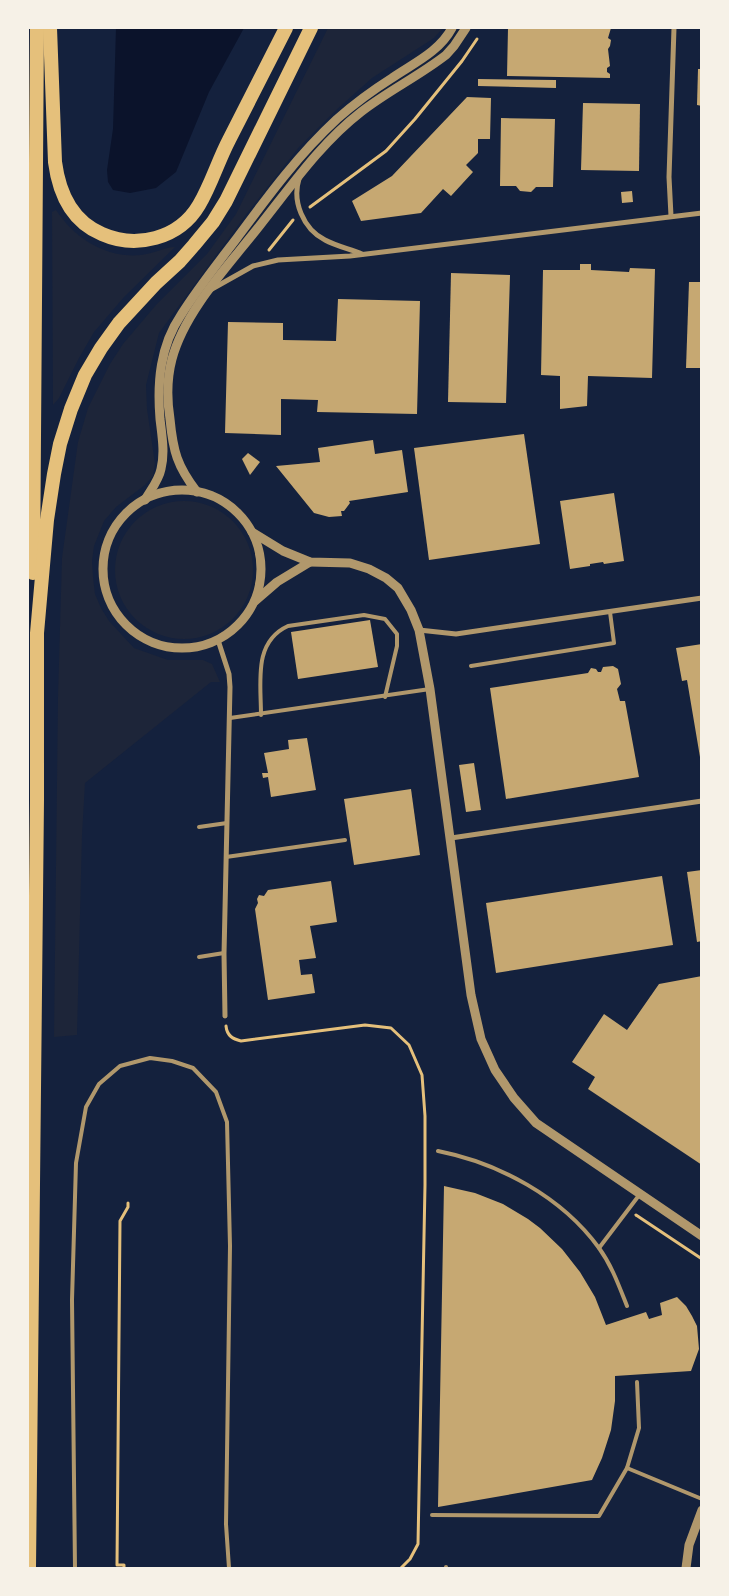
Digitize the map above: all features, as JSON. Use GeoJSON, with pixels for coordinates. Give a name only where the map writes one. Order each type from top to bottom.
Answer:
{"type":"FeatureCollection","features":[{"type":"Feature","properties":{"kind":"highway"},"geometry":{"type":"LineString","coordinates":[[37,28],[33,582],[37,634]]}},
{"type":"Feature","properties":{"kind":"highway"},"geometry":{"type":"LineString","coordinates":[[50,28],[55,162],[58,182],[63,197],[70,210],[87,226],[111,238],[136,242],[168,233],[183,223],[198,206],[228,141],[286,28]]}},
{"type":"Feature","properties":{"kind":"highway"},"geometry":{"type":"LineString","coordinates":[[30,1568],[37,634],[42,566],[54,474],[70,409],[85,376],[101,348],[119,323],[156,283],[180,261],[213,222],[226,201],[312,28]]}},
{"type":"Feature","properties":{"kind":"street"},"geometry":{"type":"LineString","coordinates":[[145,500],[161,472],[164,457],[158,389],[162,359],[170,335],[184,309],[275,187],[305,151],[339,118],[365,97],[405,68],[424,58],[438,46],[452,28]]}},
{"type":"Feature","properties":{"kind":"street"},"geometry":{"type":"LineString","coordinates":[[197,492],[184,475],[172,443],[168,406],[169,372],[172,359],[188,321],[303,170],[332,138],[361,112],[446,55],[466,28]]}},
{"type":"Feature","properties":{"kind":"street"},"geometry":{"type":"LineString","coordinates":[[671,216],[669,177],[674,28]]}},
{"type":"Feature","properties":{"kind":"street"},"geometry":{"type":"LineString","coordinates":[[303,170],[296,188],[301,213],[312,231],[324,240],[363,254]]}},
{"type":"Feature","properties":{"kind":"street"},"geometry":{"type":"LineString","coordinates":[[210,290],[245,270],[268,262],[294,258],[350,256],[702,213]]}},
{"type":"Feature","properties":{"kind":"street"},"geometry":{"type":"LineString","coordinates":[[170,491],[197,492],[209,495],[229,506],[238,513],[252,532],[259,550],[260,583],[254,602],[247,615],[236,627],[218,640],[188,648],[158,645],[144,639],[131,630],[120,619],[112,606],[106,592],[103,577],[106,546],[112,532],[121,520],[145,500],[170,491]]}},
{"type":"Feature","properties":{"kind":"street"},"geometry":{"type":"LineString","coordinates":[[252,532],[283,551],[310,562],[350,563],[369,568],[398,588],[411,610],[419,630],[430,689],[471,995],[481,1039],[495,1070],[514,1098],[536,1123],[702,1236]]}},
{"type":"Feature","properties":{"kind":"street"},"geometry":{"type":"LineString","coordinates":[[254,602],[277,582],[310,562]]}},
{"type":"Feature","properties":{"kind":"street"},"geometry":{"type":"LineString","coordinates":[[419,630],[456,634],[702,598]]}},
{"type":"Feature","properties":{"kind":"street"},"geometry":{"type":"LineString","coordinates":[[218,640],[229,674],[230,718],[224,953],[225,1016]]}},
{"type":"Feature","properties":{"kind":"street"},"geometry":{"type":"LineString","coordinates":[[451,838],[702,801]]}},
{"type":"Feature","properties":{"kind":"street"},"geometry":{"type":"LineString","coordinates":[[686,1568],[689,1546],[702,1510]]}},
{"type":"Feature","properties":{"kind":"lane"},"geometry":{"type":"LineString","coordinates":[[471,666],[614,643],[610,612]]}},
{"type":"Feature","properties":{"kind":"lane"},"geometry":{"type":"LineString","coordinates":[[261,714],[261,660],[266,646],[278,631],[288,626],[364,615],[385,619],[397,634],[397,646],[385,697]]}},
{"type":"Feature","properties":{"kind":"lane"},"geometry":{"type":"LineString","coordinates":[[230,718],[430,689]]}},
{"type":"Feature","properties":{"kind":"lane"},"geometry":{"type":"LineString","coordinates":[[199,828],[227,823]]}},
{"type":"Feature","properties":{"kind":"lane"},"geometry":{"type":"LineString","coordinates":[[226,857],[345,840]]}},
{"type":"Feature","properties":{"kind":"lane"},"geometry":{"type":"LineString","coordinates":[[200,957],[224,953]]}},
{"type":"Feature","properties":{"kind":"lane"},"geometry":{"type":"LineString","coordinates":[[75,1568],[72,1300],[76,1163],[86,1107],[99,1084],[120,1066],[150,1058],[172,1061],[193,1068],[216,1092],[227,1122],[230,1246],[226,1524],[229,1568]]}},
{"type":"Feature","properties":{"kind":"lane"},"geometry":{"type":"LineString","coordinates":[[438,1151],[466,1158],[519,1181],[574,1218],[599,1248],[616,1277],[627,1306]]}},
{"type":"Feature","properties":{"kind":"lane"},"geometry":{"type":"LineString","coordinates":[[599,1248],[640,1194]]}},
{"type":"Feature","properties":{"kind":"lane"},"geometry":{"type":"LineString","coordinates":[[432,1515],[599,1516],[627,1468],[639,1428],[637,1382]]}},
{"type":"Feature","properties":{"kind":"lane"},"geometry":{"type":"LineString","coordinates":[[627,1468],[702,1499]]}},
{"type":"Feature","properties":{"kind":"path"},"geometry":{"type":"LineString","coordinates":[[268,262],[266,254],[293,219],[386,151],[416,119],[462,61],[479,35]]}},
{"type":"Feature","properties":{"kind":"path"},"geometry":{"type":"LineString","coordinates":[[225,1016],[226,1031],[232,1039],[241,1042],[365,1025],[391,1028],[409,1045],[422,1075],[425,1116],[425,1185],[418,1544],[410,1559],[401,1568]]}},
{"type":"Feature","properties":{"kind":"path"},"geometry":{"type":"LineString","coordinates":[[124,1568],[124,1565],[117,1565],[120,1221],[128,1208],[128,1203]]}},
{"type":"Feature","properties":{"kind":"path"},"geometry":{"type":"LineString","coordinates":[[628,1210],[702,1259]]}},
{"type":"Feature","properties":{"kind":"shaded area"},"geometry":{"type":"Polygon","coordinates":[[[116,28],[244,28],[209,92],[176,172],[156,188],[130,193],[113,190],[108,182],[107,170],[113,129],[116,28]]]}},
{"type":"Feature","properties":{"kind":"shaded area"},"geometry":{"type":"Polygon","coordinates":[[[328,28],[443,28],[434,38],[372,78],[299,147],[248,212],[159,333],[146,385],[147,409],[155,464],[153,476],[145,485],[116,507],[104,521],[94,546],[92,561],[95,594],[109,621],[134,648],[168,660],[203,660],[212,664],[220,682],[211,682],[85,783],[77,1035],[54,1037],[58,697],[62,558],[78,442],[88,408],[110,364],[123,344],[156,305],[207,254],[236,214],[328,28]]]}},
{"type":"Feature","properties":{"kind":"shaded area"},"geometry":{"type":"Polygon","coordinates":[[[56,210],[63,220],[82,238],[116,254],[141,255],[175,247],[124,297],[94,332],[59,398],[53,405],[52,212],[56,210]]]}},
{"type":"Feature","properties":{"kind":"shaded area"},"geometry":{"type":"Polygon","coordinates":[[[184,501],[210,507],[233,521],[247,544],[253,570],[247,596],[233,619],[210,633],[184,639],[158,633],[135,619],[121,596],[115,570],[121,544],[135,521],[158,507],[184,501]]]}},
{"type":"Feature","properties":{"kind":"building"},"geometry":{"type":"Polygon","coordinates":[[[508,28],[611,28],[608,38],[611,40],[608,49],[610,66],[607,68],[610,78],[507,76],[508,28]]]}},
{"type":"Feature","properties":{"kind":"building"},"geometry":{"type":"Polygon","coordinates":[[[698,69],[702,69],[702,106],[697,105],[698,69]]]}},
{"type":"Feature","properties":{"kind":"building"},"geometry":{"type":"Polygon","coordinates":[[[478,79],[556,80],[556,88],[478,86],[478,79]]]}},
{"type":"Feature","properties":{"kind":"building"},"geometry":{"type":"Polygon","coordinates":[[[467,97],[491,98],[490,139],[478,139],[478,153],[466,165],[473,172],[451,196],[443,189],[421,213],[361,221],[352,201],[392,176],[467,97]]]}},
{"type":"Feature","properties":{"kind":"building"},"geometry":{"type":"Polygon","coordinates":[[[583,103],[640,104],[639,171],[581,170],[583,103]]]}},
{"type":"Feature","properties":{"kind":"building"},"geometry":{"type":"Polygon","coordinates":[[[501,118],[555,119],[553,187],[536,187],[531,192],[520,191],[516,186],[500,186],[501,118]]]}},
{"type":"Feature","properties":{"kind":"building"},"geometry":{"type":"Polygon","coordinates":[[[632,191],[633,202],[622,203],[621,192],[632,191]]]}},
{"type":"Feature","properties":{"kind":"building"},"geometry":{"type":"Polygon","coordinates":[[[580,264],[591,264],[591,270],[629,272],[630,268],[655,269],[652,378],[588,376],[587,406],[560,409],[560,376],[541,375],[543,270],[580,270],[580,264]]]}},
{"type":"Feature","properties":{"kind":"building"},"geometry":{"type":"Polygon","coordinates":[[[451,273],[510,275],[506,403],[448,402],[451,273]]]}},
{"type":"Feature","properties":{"kind":"building"},"geometry":{"type":"Polygon","coordinates":[[[689,282],[702,282],[702,368],[686,368],[689,282]]]}},
{"type":"Feature","properties":{"kind":"building"},"geometry":{"type":"Polygon","coordinates":[[[338,299],[420,301],[417,414],[317,412],[318,400],[281,399],[281,435],[225,433],[228,322],[283,323],[283,340],[336,341],[338,299]]]}},
{"type":"Feature","properties":{"kind":"building"},"geometry":{"type":"Polygon","coordinates":[[[524,434],[540,544],[429,560],[414,448],[524,434]]]}},
{"type":"Feature","properties":{"kind":"building"},"geometry":{"type":"Polygon","coordinates":[[[373,440],[375,454],[402,450],[408,492],[349,501],[350,503],[344,511],[341,511],[342,516],[329,517],[314,513],[276,466],[320,462],[318,448],[373,440]]]}},
{"type":"Feature","properties":{"kind":"building"},"geometry":{"type":"Polygon","coordinates":[[[248,453],[260,462],[250,475],[242,459],[248,453]]]}},
{"type":"Feature","properties":{"kind":"building"},"geometry":{"type":"Polygon","coordinates":[[[614,493],[624,561],[604,564],[603,562],[570,569],[560,501],[614,493]]]}},
{"type":"Feature","properties":{"kind":"building"},"geometry":{"type":"Polygon","coordinates":[[[370,620],[378,667],[298,679],[291,632],[370,620]]]}},
{"type":"Feature","properties":{"kind":"building"},"geometry":{"type":"Polygon","coordinates":[[[702,644],[702,757],[700,757],[687,680],[682,681],[676,648],[702,644]]]}},
{"type":"Feature","properties":{"kind":"building"},"geometry":{"type":"Polygon","coordinates":[[[613,666],[618,669],[621,684],[617,689],[620,701],[625,701],[639,777],[506,799],[490,688],[588,673],[591,668],[601,672],[603,667],[613,666]]]}},
{"type":"Feature","properties":{"kind":"building"},"geometry":{"type":"Polygon","coordinates":[[[307,738],[316,790],[271,797],[268,777],[263,778],[262,773],[268,773],[264,753],[289,749],[288,740],[307,738]]]}},
{"type":"Feature","properties":{"kind":"building"},"geometry":{"type":"Polygon","coordinates":[[[474,763],[481,810],[466,812],[459,765],[474,763]]]}},
{"type":"Feature","properties":{"kind":"building"},"geometry":{"type":"Polygon","coordinates":[[[411,789],[420,855],[354,865],[344,799],[411,789]]]}},
{"type":"Feature","properties":{"kind":"building"},"geometry":{"type":"Polygon","coordinates":[[[702,870],[702,941],[697,942],[687,872],[702,870]]]}},
{"type":"Feature","properties":{"kind":"building"},"geometry":{"type":"Polygon","coordinates":[[[662,876],[673,945],[496,973],[486,903],[662,876]]]}},
{"type":"Feature","properties":{"kind":"building"},"geometry":{"type":"Polygon","coordinates":[[[331,881],[337,922],[310,926],[316,958],[299,960],[301,975],[312,974],[315,993],[268,1000],[255,909],[259,895],[264,896],[268,890],[331,881]]]}},
{"type":"Feature","properties":{"kind":"building"},"geometry":{"type":"Polygon","coordinates":[[[702,976],[702,1165],[588,1089],[595,1077],[572,1062],[604,1014],[627,1030],[659,984],[702,976]]]}},
{"type":"Feature","properties":{"kind":"building"},"geometry":{"type":"Polygon","coordinates":[[[444,1186],[475,1193],[503,1204],[540,1228],[562,1249],[580,1272],[595,1297],[606,1325],[646,1312],[649,1319],[662,1315],[660,1303],[677,1297],[692,1316],[697,1326],[699,1349],[691,1371],[615,1376],[615,1401],[611,1430],[602,1458],[592,1480],[438,1507],[444,1186]]]}}]}
